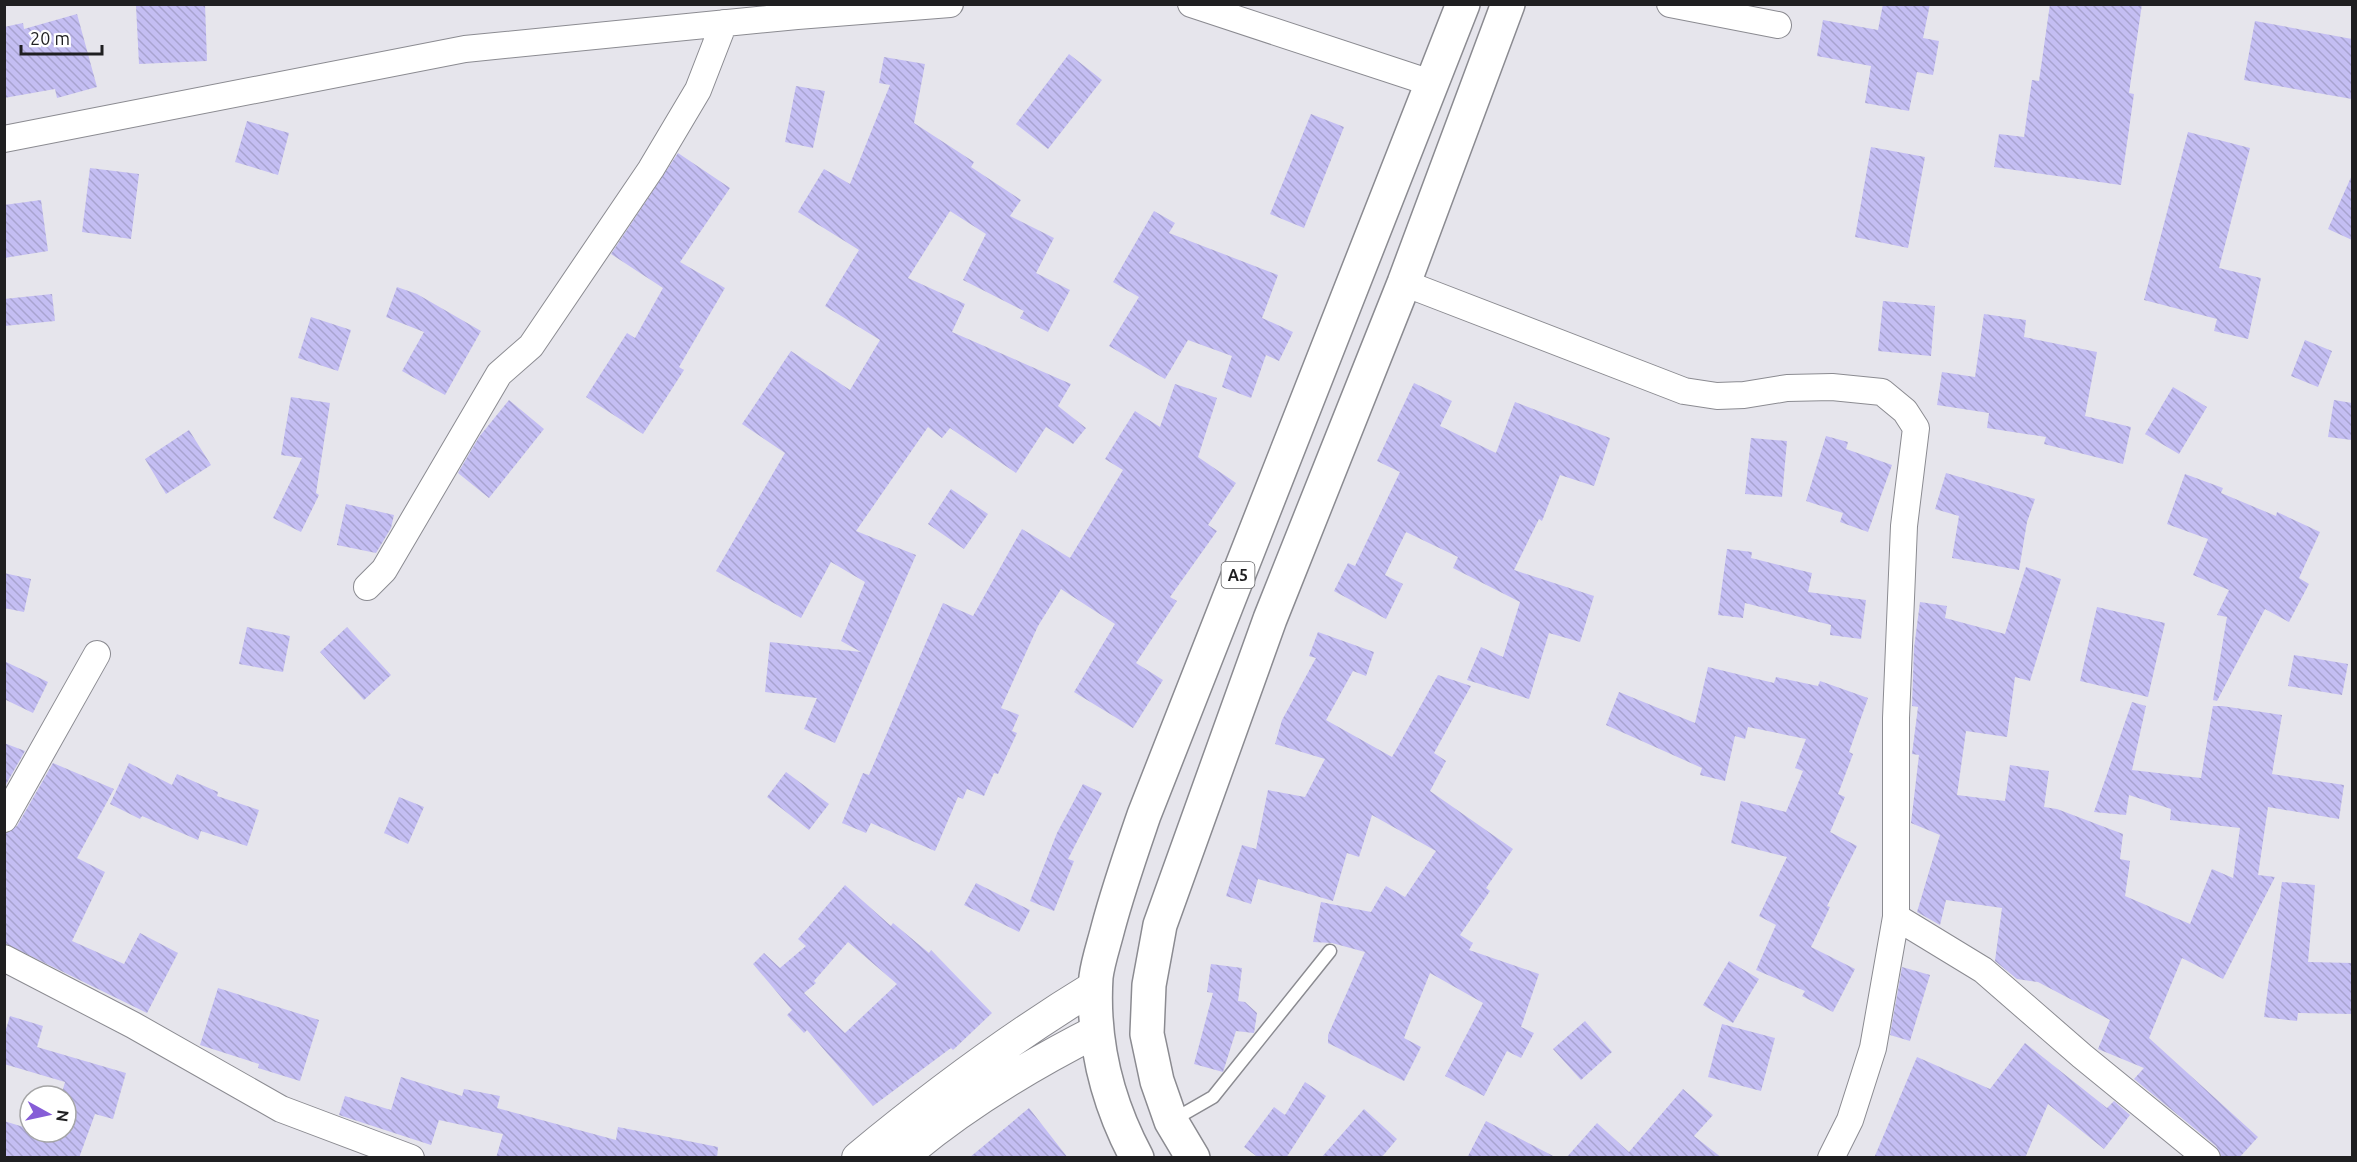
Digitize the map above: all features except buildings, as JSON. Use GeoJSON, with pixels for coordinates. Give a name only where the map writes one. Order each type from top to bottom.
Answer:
{"type":"FeatureCollection","features":[{"type":"Feature","properties":{"kind":"highway","name":"A5"},"geometry":{"type":"LineString","coordinates":[[1137,1158],[1111,1100],[1097,1030],[1096,986],[1111,918],[1144,815],[1463,4]]}},
{"type":"Feature","properties":{"kind":"highway","name":"A5"},"geometry":{"type":"LineString","coordinates":[[1192,1158],[1171,1121],[1156,1081],[1147,1034],[1149,986],[1160,925],[1270,619],[1404,283],[1508,4]]}},
{"type":"Feature","properties":{"kind":"highway"},"geometry":{"type":"LineString","coordinates":[[1228,601],[1270,619]]}},
{"type":"Feature","properties":{"kind":"street"},"geometry":{"type":"LineString","coordinates":[[4,139],[465,49],[950,4]]}},
{"type":"Feature","properties":{"kind":"street"},"geometry":{"type":"LineString","coordinates":[[1191,4],[1431,83]]}},
{"type":"Feature","properties":{"kind":"street"},"geometry":{"type":"LineString","coordinates":[[1670,4],[1778,25]]}},
{"type":"Feature","properties":{"kind":"street"},"geometry":{"type":"LineString","coordinates":[[367,587],[384,570],[499,374],[531,346],[651,169],[698,90],[724,24]]}},
{"type":"Feature","properties":{"kind":"street"},"geometry":{"type":"LineString","coordinates":[[1404,283],[1684,391],[1717,396],[1786,388],[1832,387],[1882,392],[1905,411],[1916,428],[1904,526],[1896,706],[1896,917],[1873,1048],[1850,1120],[1831,1158]]}},
{"type":"Feature","properties":{"kind":"street"},"geometry":{"type":"LineString","coordinates":[[4,819],[97,654]]}},
{"type":"Feature","properties":{"kind":"street"},"geometry":{"type":"LineString","coordinates":[[1896,917],[1983,970],[2082,1056],[2207,1158]]}},
{"type":"Feature","properties":{"kind":"street"},"geometry":{"type":"LineString","coordinates":[[4,958],[133,1025],[281,1109],[411,1158]]}},
{"type":"Feature","properties":{"kind":"street"},"geometry":{"type":"LineString","coordinates":[[858,1158],[924,1103],[1044,1018],[1096,986]]}},
{"type":"Feature","properties":{"kind":"street"},"geometry":{"type":"LineString","coordinates":[[901,1158],[926,1136],[1036,1062],[1097,1030]]}},
{"type":"Feature","properties":{"kind":"lane"},"geometry":{"type":"LineString","coordinates":[[1171,1121],[1213,1097],[1330,951]]}}]}
